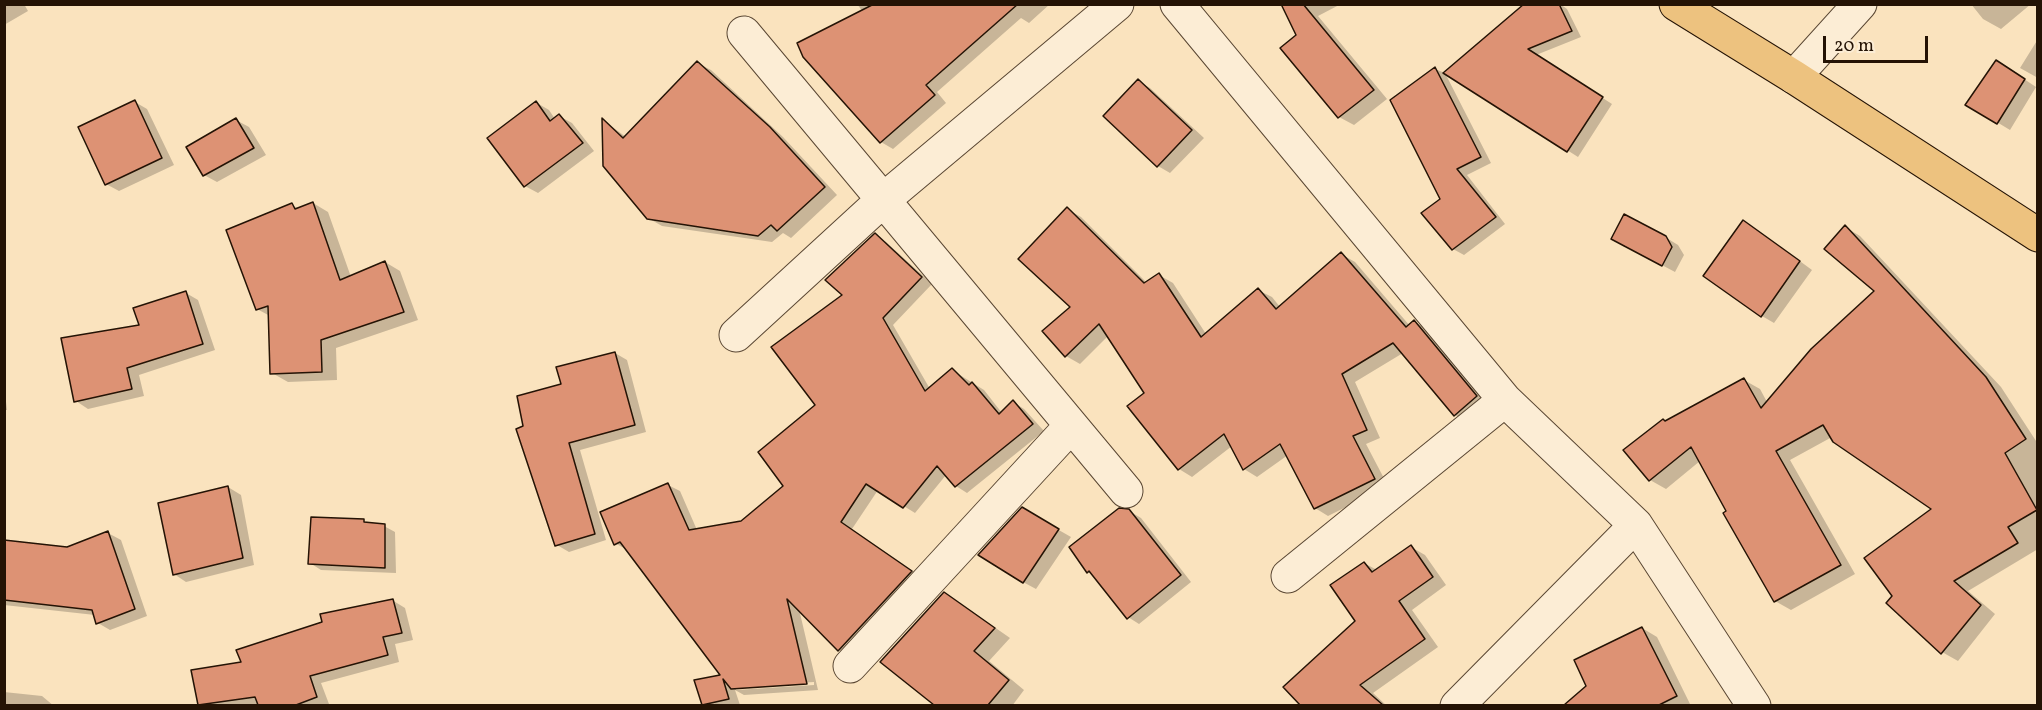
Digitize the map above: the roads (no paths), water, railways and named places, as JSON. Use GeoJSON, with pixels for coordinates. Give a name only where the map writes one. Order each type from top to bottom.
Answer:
{"type":"FeatureCollection","features":[{"type":"Feature","properties":{"kind":"highway"},"geometry":{"type":"LineString","coordinates":[[1676,4],[1794,76],[2037,235]]}},
{"type":"Feature","properties":{"kind":"street"},"geometry":{"type":"LineString","coordinates":[[736,335],[882,201],[1117,4]]}},
{"type":"Feature","properties":{"kind":"street"},"geometry":{"type":"LineString","coordinates":[[1177,4],[1505,400],[1636,525],[1754,705]]}},
{"type":"Feature","properties":{"kind":"street"},"geometry":{"type":"LineString","coordinates":[[1794,76],[1860,4]]}},
{"type":"Feature","properties":{"kind":"street"},"geometry":{"type":"LineString","coordinates":[[744,33],[1126,491]]}},
{"type":"Feature","properties":{"kind":"street"},"geometry":{"type":"LineString","coordinates":[[1288,576],[1505,400]]}},
{"type":"Feature","properties":{"kind":"street"},"geometry":{"type":"LineString","coordinates":[[850,666],[1071,426]]}},
{"type":"Feature","properties":{"kind":"street"},"geometry":{"type":"LineString","coordinates":[[1456,705],[1636,525]]}}]}
